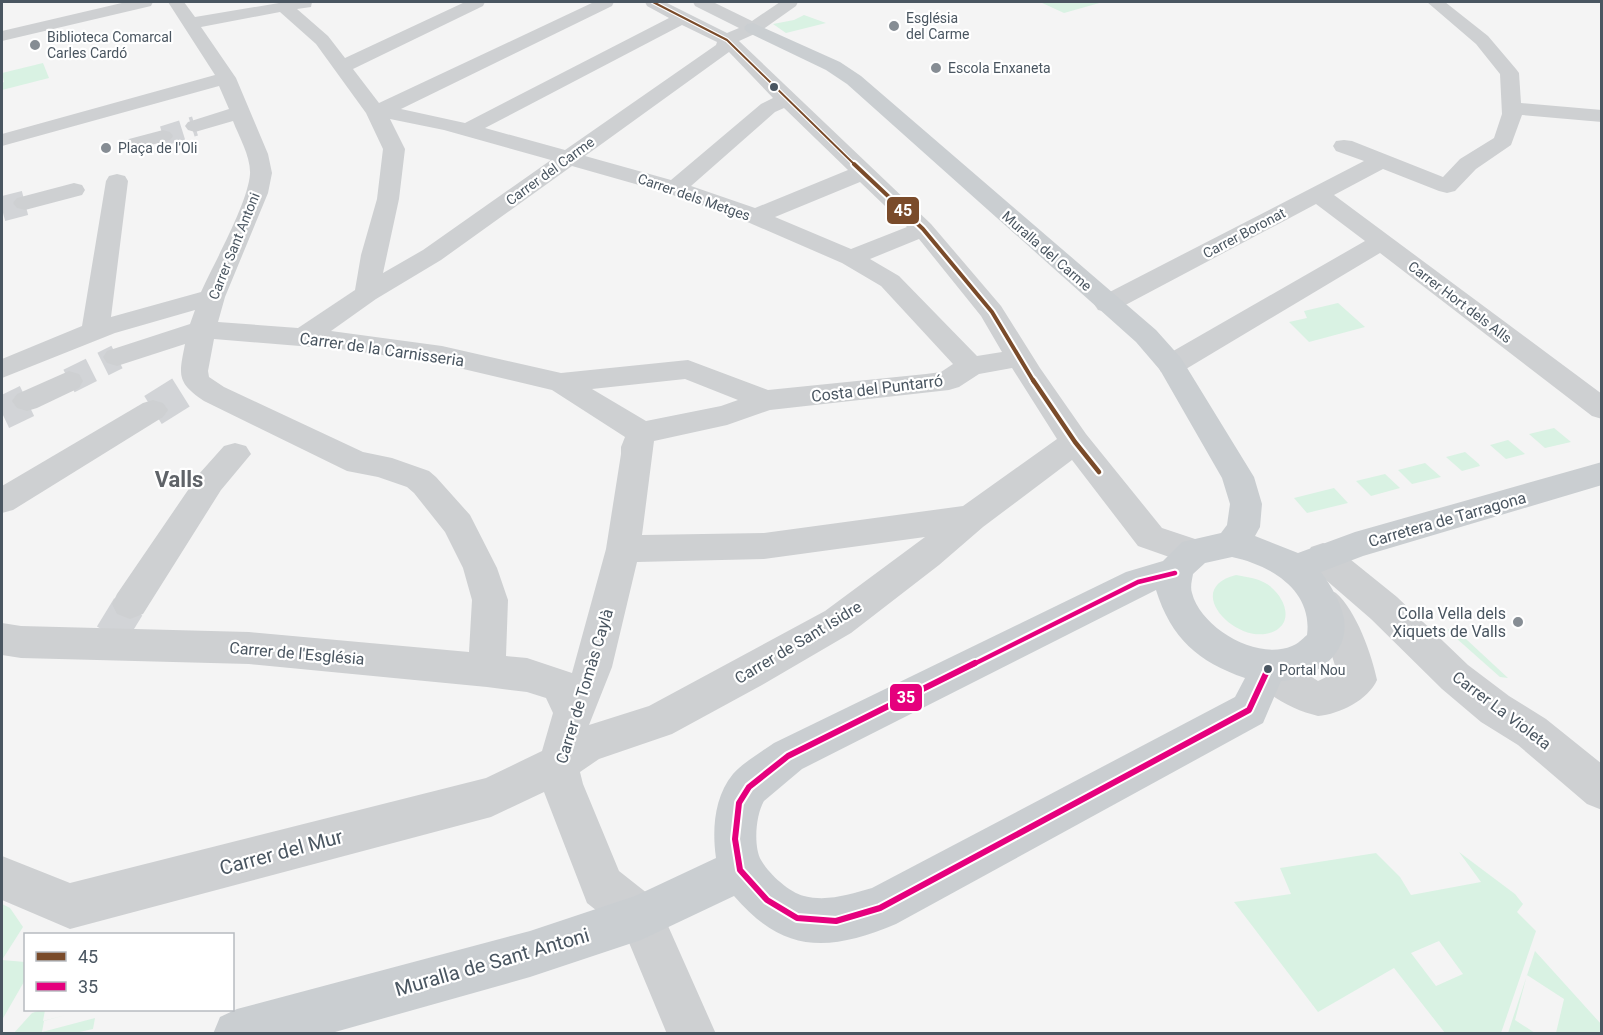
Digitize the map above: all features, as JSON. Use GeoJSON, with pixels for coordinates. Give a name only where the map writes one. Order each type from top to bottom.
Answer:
{"type":"FeatureCollection","features":[{"type":"Feature","properties":{"kind":"main road","name":"Muralla del Carme"},"geometry":{"type":"LineString","coordinates":[[753,28],[833,66],[854,80],[1113,301],[1146,336],[1171,365],[1238,477],[1246,504],[1243,528],[1232,544]]}},
{"type":"Feature","properties":{"kind":"main road","name":"Carretera de Tarragona"},"geometry":{"type":"LineString","coordinates":[[1309,562],[1602,473]]}},
{"type":"Feature","properties":{"kind":"main road"},"geometry":{"type":"LineString","coordinates":[[1183,562],[1173,592],[1180,613],[1196,633],[1219,651],[1268,669],[1296,663],[1314,654],[1325,640],[1328,622],[1323,603],[1312,585],[1309,562],[1232,544],[1210,545],[1160,574],[1137,582],[788,756],[749,787],[739,803],[735,839],[740,870],[767,900],[797,918],[836,921],[880,908],[1249,710],[1268,669]]}},
{"type":"Feature","properties":{"kind":"main road","name":"Muralla de Sant Antoni"},"geometry":{"type":"LineString","coordinates":[[237,1034],[530,954],[640,917],[740,870]]}},
{"type":"Feature","properties":{"kind":"street"},"geometry":{"type":"LineString","coordinates":[[2,36],[146,2]]}},
{"type":"Feature","properties":{"kind":"street","name":"Carrer Sant Antoni"},"geometry":{"type":"LineString","coordinates":[[176,2],[192,23],[226,78],[257,154],[261,173],[257,193],[248,216],[212,297],[201,332],[193,386],[249,440]]}},
{"type":"Feature","properties":{"kind":"street"},"geometry":{"type":"LineString","coordinates":[[192,23],[309,2]]}},
{"type":"Feature","properties":{"kind":"street"},"geometry":{"type":"LineString","coordinates":[[342,67],[477,2]]}},
{"type":"Feature","properties":{"kind":"street"},"geometry":{"type":"LineString","coordinates":[[375,110],[389,107],[606,2]]}},
{"type":"Feature","properties":{"kind":"street"},"geometry":{"type":"LineString","coordinates":[[652,2],[727,40],[923,229],[992,312],[1075,442],[1150,537],[1183,562]]}},
{"type":"Feature","properties":{"kind":"street"},"geometry":{"type":"LineString","coordinates":[[701,2],[753,28]]}},
{"type":"Feature","properties":{"kind":"street","name":"Carrer del Carme"},"geometry":{"type":"LineString","coordinates":[[305,336],[367,293],[432,255],[723,48],[727,40],[753,28],[790,2]]}},
{"type":"Feature","properties":{"kind":"street"},"geometry":{"type":"LineString","coordinates":[[1344,146],[1447,186],[1468,164],[1504,141],[1509,130],[1511,108],[1509,73],[1482,40],[1435,2]]}},
{"type":"Feature","properties":{"kind":"street"},"geometry":{"type":"LineString","coordinates":[[284,7],[322,40],[375,110],[394,149],[388,199],[373,255],[367,293]]}},
{"type":"Feature","properties":{"kind":"street"},"geometry":{"type":"LineString","coordinates":[[468,129],[682,18]]}},
{"type":"Feature","properties":{"kind":"street"},"geometry":{"type":"LineString","coordinates":[[2,140],[83,121],[226,78]]}},
{"type":"Feature","properties":{"kind":"street"},"geometry":{"type":"LineString","coordinates":[[675,188],[768,108],[786,99]]}},
{"type":"Feature","properties":{"kind":"street"},"geometry":{"type":"LineString","coordinates":[[1511,108],[1602,116]]}},
{"type":"Feature","properties":{"kind":"street","name":"Carrer dels Metges"},"geometry":{"type":"LineString","coordinates":[[375,110],[468,129],[675,188],[754,217],[851,258],[890,281],[971,366]]}},
{"type":"Feature","properties":{"kind":"street"},"geometry":{"type":"LineString","coordinates":[[195,126],[240,112]]}},
{"type":"Feature","properties":{"kind":"street"},"geometry":{"type":"LineString","coordinates":[[1569,112],[1602,130]]}},
{"type":"Feature","properties":{"kind":"street"},"geometry":{"type":"LineString","coordinates":[[136,143],[163,136]]}},
{"type":"Feature","properties":{"kind":"street","name":"Carrer Boronat"},"geometry":{"type":"LineString","coordinates":[[1113,301],[1381,161]]}},
{"type":"Feature","properties":{"kind":"street"},"geometry":{"type":"LineString","coordinates":[[754,217],[864,172]]}},
{"type":"Feature","properties":{"kind":"street"},"geometry":{"type":"LineString","coordinates":[[95,330],[117,181]]}},
{"type":"Feature","properties":{"kind":"street"},"geometry":{"type":"LineString","coordinates":[[25,203],[74,190]]}},
{"type":"Feature","properties":{"kind":"street","name":"Carrer Hort dels Alls"},"geometry":{"type":"LineString","coordinates":[[1318,194],[1602,409]]}},
{"type":"Feature","properties":{"kind":"street"},"geometry":{"type":"LineString","coordinates":[[851,258],[923,229]]}},
{"type":"Feature","properties":{"kind":"street"},"geometry":{"type":"LineString","coordinates":[[1171,365],[1381,242]]}},
{"type":"Feature","properties":{"kind":"street"},"geometry":{"type":"LineString","coordinates":[[2,369],[95,330],[212,297]]}},
{"type":"Feature","properties":{"kind":"street","name":"Carrer de la Carnisseria"},"geometry":{"type":"LineString","coordinates":[[117,357],[189,333],[213,330],[305,336],[442,355],[561,383]]}},
{"type":"Feature","properties":{"kind":"street","name":"Costa del Puntarró"},"geometry":{"type":"LineString","coordinates":[[766,400],[926,384],[949,380],[971,366],[1020,358]]}},
{"type":"Feature","properties":{"kind":"street"},"geometry":{"type":"LineString","coordinates":[[561,383],[688,369],[766,400]]}},
{"type":"Feature","properties":{"kind":"street"},"geometry":{"type":"LineString","coordinates":[[27,401],[69,381]]}},
{"type":"Feature","properties":{"kind":"street"},"geometry":{"type":"LineString","coordinates":[[561,383],[642,433],[727,415],[766,400]]}},
{"type":"Feature","properties":{"kind":"street"},"geometry":{"type":"LineString","coordinates":[[2,501],[153,410]]}},
{"type":"Feature","properties":{"kind":"street","name":"Carrer de Tomàs Caylà"},"geometry":{"type":"LineString","coordinates":[[640,917],[603,887],[562,784],[558,764],[573,713],[593,667],[623,549],[637,454],[636,447],[642,433]]}},
{"type":"Feature","properties":{"kind":"street"},"geometry":{"type":"LineString","coordinates":[[130,604],[210,482],[249,440],[381,466],[418,479],[425,485],[458,524],[480,568],[490,600],[487,670]]}},
{"type":"Feature","properties":{"kind":"street","name":"Carrer de Sant Isidre"},"geometry":{"type":"LineString","coordinates":[[558,764],[587,744],[658,721],[749,673],[837,622],[927,555],[971,518],[1075,442]]}},
{"type":"Feature","properties":{"kind":"street"},"geometry":{"type":"LineString","coordinates":[[623,549],[764,546],[971,518]]}},
{"type":"Feature","properties":{"kind":"street","name":"Carrer La Violeta"},"geometry":{"type":"LineString","coordinates":[[1309,562],[1384,608],[1455,677],[1495,709],[1532,732],[1602,790]]}},
{"type":"Feature","properties":{"kind":"street"},"geometry":{"type":"LineString","coordinates":[[1249,710],[1326,698],[1359,680],[1355,660],[1337,621],[1323,603]]}},
{"type":"Feature","properties":{"kind":"street","name":"Carrer de l'Església"},"geometry":{"type":"LineString","coordinates":[[2,639],[108,640],[249,648],[527,675],[560,685],[573,713]]}},
{"type":"Feature","properties":{"kind":"street"},"geometry":{"type":"LineString","coordinates":[[1268,669],[1291,686],[1315,699]]}},
{"type":"Feature","properties":{"kind":"street","name":"Carrer del Mur"},"geometry":{"type":"LineString","coordinates":[[2,878],[70,906],[491,797],[558,764]]}},
{"type":"Feature","properties":{"kind":"street"},"geometry":{"type":"LineString","coordinates":[[640,917],[692,1034]]}},
{"type":"Feature","properties":{"kind":"green space"},"geometry":{"type":"Polygon","coordinates":[[[1040,2],[1103,2],[1064,13],[1040,2]]]}},
{"type":"Feature","properties":{"kind":"green space"},"geometry":{"type":"Polygon","coordinates":[[[804,15],[826,23],[786,33],[773,24],[794,20],[804,15]]]}},
{"type":"Feature","properties":{"kind":"green space"},"geometry":{"type":"Polygon","coordinates":[[[43,63],[49,78],[2,90],[4,82],[2,73],[43,63]]]}},
{"type":"Feature","properties":{"kind":"green space"},"geometry":{"type":"Polygon","coordinates":[[[1338,303],[1365,327],[1309,342],[1289,322],[1307,318],[1304,311],[1338,303]]]}},
{"type":"Feature","properties":{"kind":"green space"},"geometry":{"type":"Polygon","coordinates":[[[1554,428],[1571,442],[1545,448],[1529,434],[1554,428]]]}},
{"type":"Feature","properties":{"kind":"green space"},"geometry":{"type":"Polygon","coordinates":[[[1508,440],[1525,454],[1506,459],[1490,445],[1508,440]]]}},
{"type":"Feature","properties":{"kind":"green space"},"geometry":{"type":"Polygon","coordinates":[[[1465,452],[1480,466],[1462,471],[1446,457],[1465,452]]]}},
{"type":"Feature","properties":{"kind":"green space"},"geometry":{"type":"Polygon","coordinates":[[[1425,463],[1441,477],[1412,484],[1398,470],[1425,463]]]}},
{"type":"Feature","properties":{"kind":"green space"},"geometry":{"type":"Polygon","coordinates":[[[1385,474],[1400,488],[1371,496],[1356,481],[1385,474]]]}},
{"type":"Feature","properties":{"kind":"green space"},"geometry":{"type":"Polygon","coordinates":[[[1334,488],[1348,503],[1307,513],[1294,498],[1334,488]]]}},
{"type":"Feature","properties":{"kind":"green space"},"geometry":{"type":"Polygon","coordinates":[[[1236,575],[1267,584],[1280,597],[1284,605],[1285,620],[1275,631],[1265,634],[1239,629],[1218,611],[1213,601],[1214,590],[1221,581],[1236,575]]]}},
{"type":"Feature","properties":{"kind":"green space"},"geometry":{"type":"Polygon","coordinates":[[[1453,627],[1508,678],[1500,677],[1447,630],[1453,627]]]}},
{"type":"Feature","properties":{"kind":"green space"},"geometry":{"type":"Polygon","coordinates":[[[1459,852],[1515,894],[1523,904],[1517,912],[1536,931],[1501,1033],[1445,1033],[1394,968],[1318,1012],[1234,902],[1291,894],[1280,868],[1376,853],[1400,877],[1411,895],[1481,882],[1459,852]],[[1439,941],[1411,953],[1436,986],[1463,974],[1439,941]]]}},
{"type":"Feature","properties":{"kind":"green space"},"geometry":{"type":"Polygon","coordinates":[[[2,904],[10,908],[23,927],[2,960],[2,904]]]}},
{"type":"Feature","properties":{"kind":"green space"},"geometry":{"type":"Polygon","coordinates":[[[1535,951],[1601,1024],[1601,1033],[1556,1033],[1564,999],[1527,975],[1535,951]]]}},
{"type":"Feature","properties":{"kind":"green space"},"geometry":{"type":"Polygon","coordinates":[[[2,960],[24,962],[24,982],[2,1020],[2,960]]]}},
{"type":"Feature","properties":{"kind":"green space"},"geometry":{"type":"Polygon","coordinates":[[[1527,977],[1515,1020],[1535,1033],[1508,1033],[1527,977]]]}},
{"type":"Feature","properties":{"kind":"green space"},"geometry":{"type":"Polygon","coordinates":[[[45,1011],[43,1021],[66,1015],[44,1021],[42,1032],[95,1018],[93,1029],[75,1033],[14,1033],[32,1013],[45,1011]]]}},
{"type":"Feature","properties":{"kind":"tunnel"},"geometry":{"type":"LineString","coordinates":[[163,136],[195,126]]}},
{"type":"Feature","properties":{"kind":"tunnel"},"geometry":{"type":"LineString","coordinates":[[2,209],[25,203]]}},
{"type":"Feature","properties":{"kind":"tunnel"},"geometry":{"type":"LineString","coordinates":[[69,381],[117,357]]}},
{"type":"Feature","properties":{"kind":"tunnel"},"geometry":{"type":"LineString","coordinates":[[153,410],[188,388]]}},
{"type":"Feature","properties":{"kind":"tunnel"},"geometry":{"type":"LineString","coordinates":[[2,413],[27,401]]}},
{"type":"Feature","properties":{"kind":"tunnel"},"geometry":{"type":"LineString","coordinates":[[111,635],[130,604]]}},
{"type":"Feature","properties":{"kind":"transit line","name":"45"},"geometry":{"type":"LineString","coordinates":[[653,2],[727,40],[923,229],[992,312],[1029,374],[1075,442],[1099,472]]}},
{"type":"Feature","properties":{"kind":"transit line","name":"35"},"geometry":{"type":"LineString","coordinates":[[1175,573],[1138,582],[788,756],[749,787],[739,803],[735,839],[740,870],[767,900],[797,918],[836,921],[880,908],[1249,710],[1268,669]]}},
{"type":"Feature","properties":{"kind":"place","name":"Església del Carme"},"geometry":{"type":"Point","coordinates":[894,26]}},
{"type":"Feature","properties":{"kind":"place","name":"Biblioteca Comarcal Carles Cardó"},"geometry":{"type":"Point","coordinates":[35,45]}},
{"type":"Feature","properties":{"kind":"place","name":"Escola Enxaneta"},"geometry":{"type":"Point","coordinates":[936,68]}},
{"type":"Feature","properties":{"kind":"place","name":"Plaça de l'Oli"},"geometry":{"type":"Point","coordinates":[106,148]}},
{"type":"Feature","properties":{"kind":"place","name":"Colla Vella dels Xiquets de Valls"},"geometry":{"type":"Point","coordinates":[1518,622]}},
{"type":"Feature","properties":{"kind":"place","name":"Portal Nou"},"geometry":{"type":"Point","coordinates":[1268,669]}},
{"type":"Feature","properties":{"kind":"district","name":"Valls"},"geometry":{"type":"Point","coordinates":[179,479]}}]}
